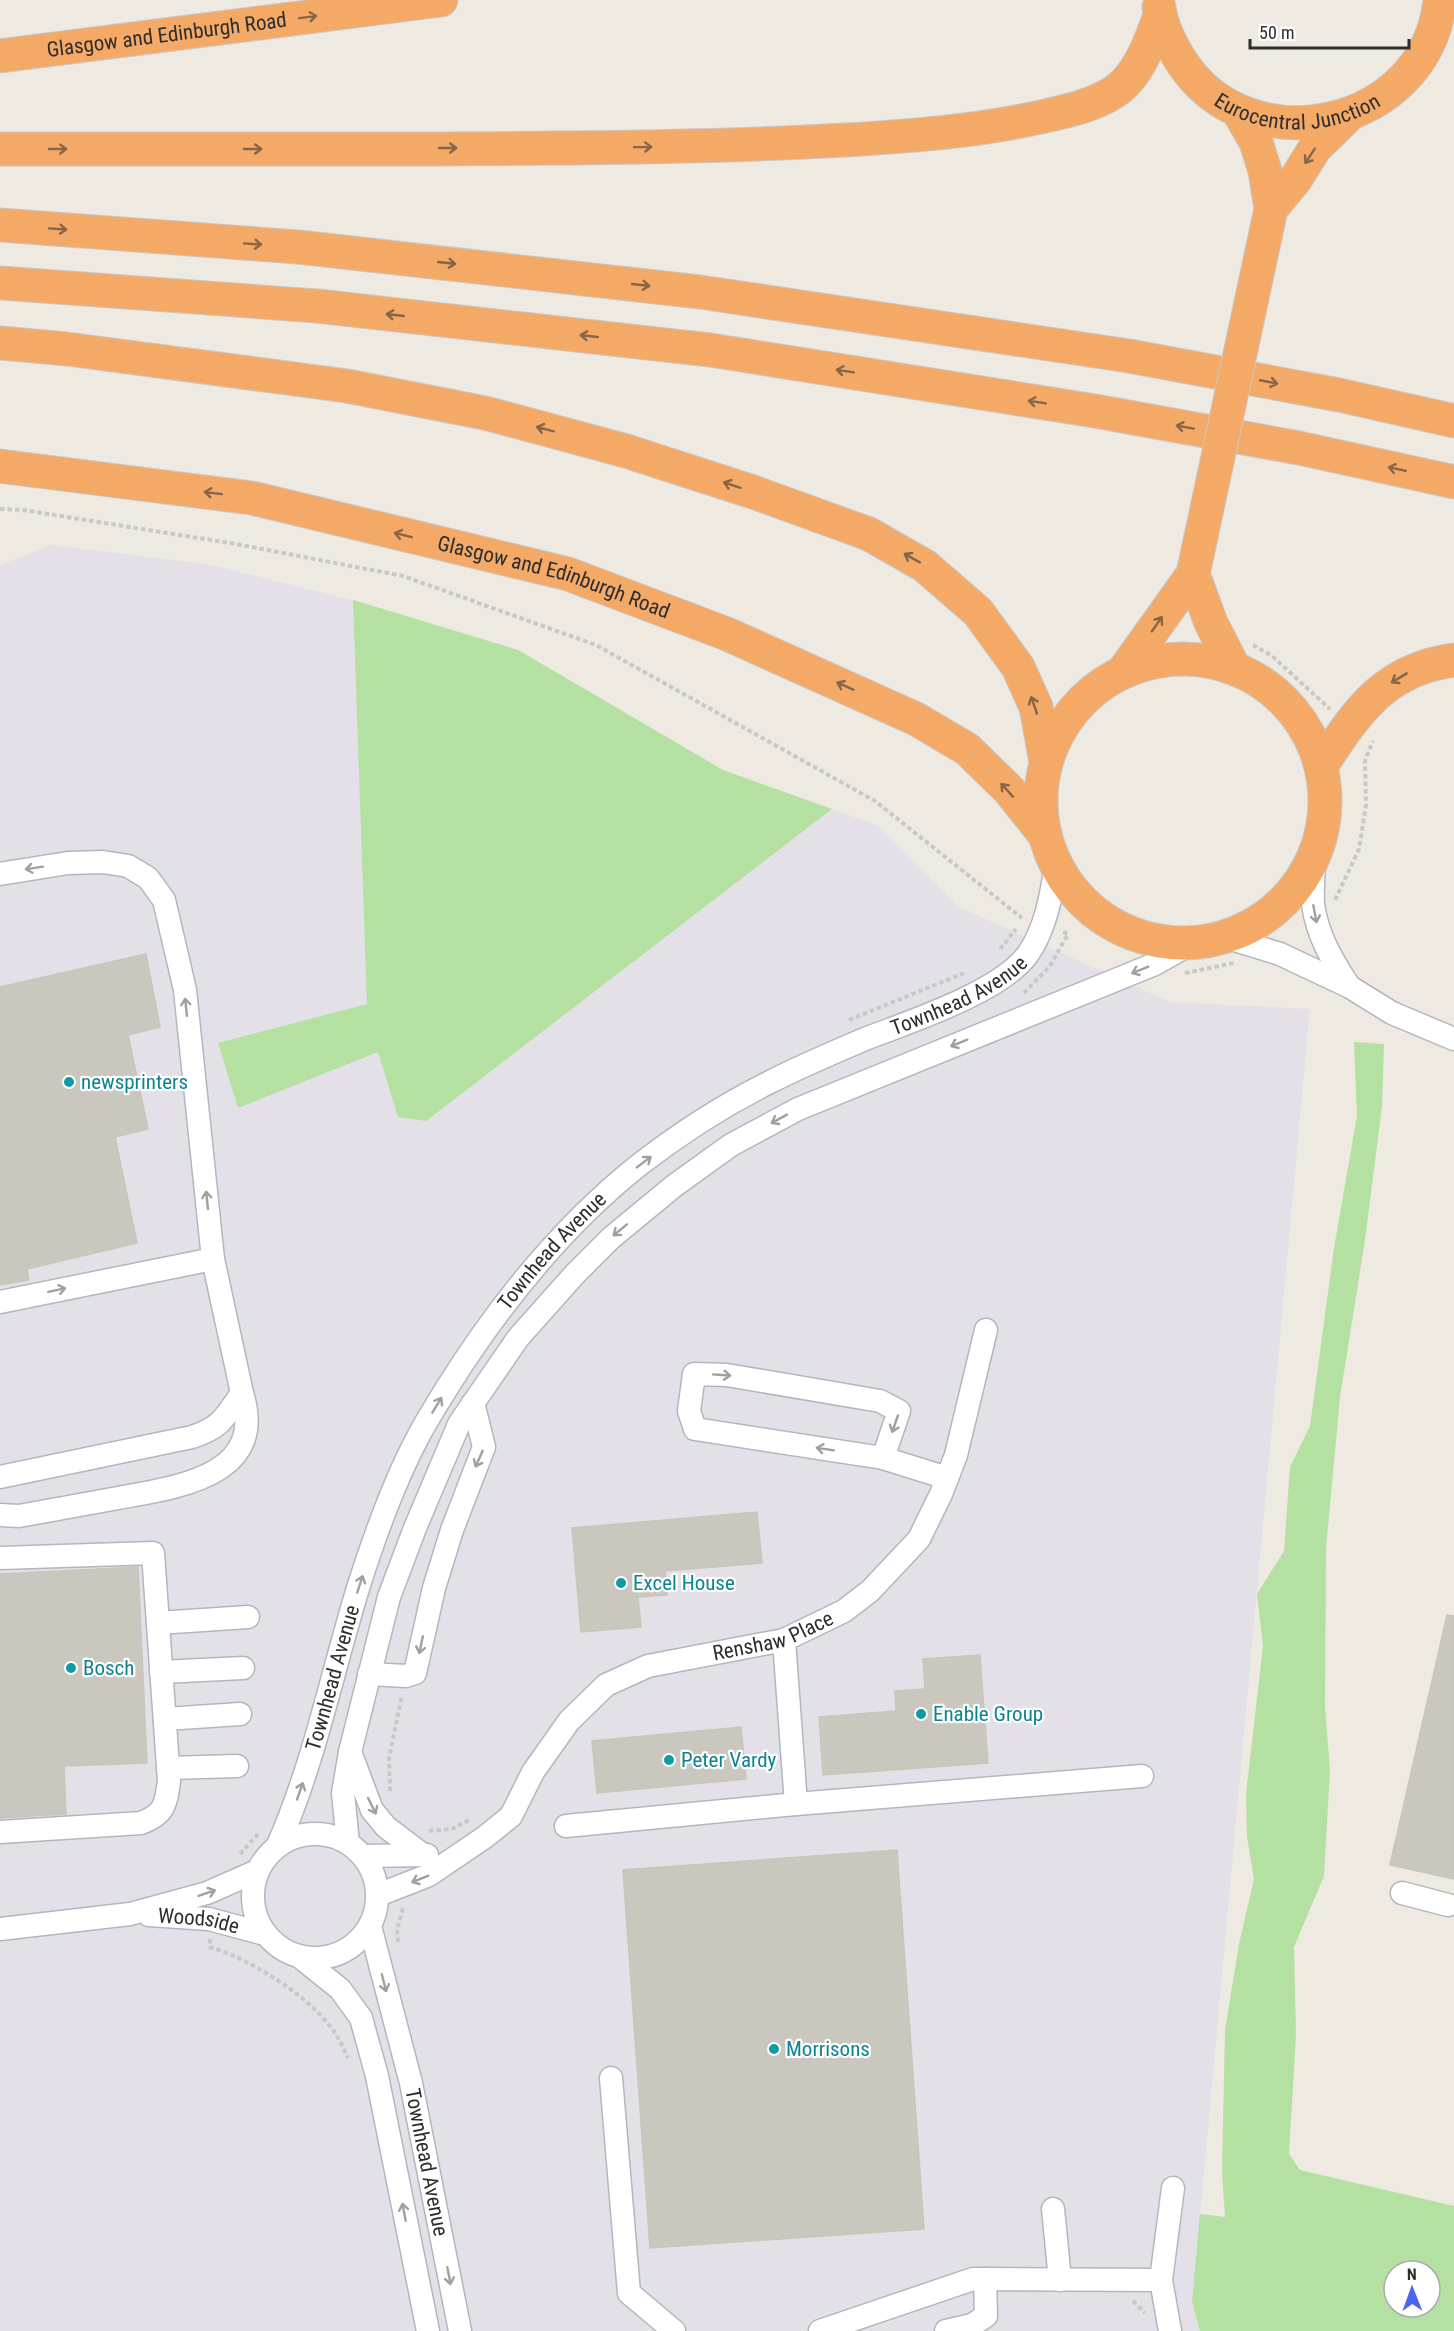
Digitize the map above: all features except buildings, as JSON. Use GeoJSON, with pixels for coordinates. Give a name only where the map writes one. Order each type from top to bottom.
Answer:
{"type":"FeatureCollection","features":[{"type":"Feature","properties":{"kind":"highway","name":"Glasgow and Edinburgh Road"},"geometry":{"type":"LineString","coordinates":[[0,56],[441,0]]}},
{"type":"Feature","properties":{"kind":"highway","name":"Eurocentral Junction"},"geometry":{"type":"LineString","coordinates":[[1159,8],[1171,45],[1188,72],[1211,94],[1238,111],[1265,120],[1294,124],[1323,122],[1351,114],[1382,97],[1408,72],[1422,53],[1432,31],[1440,0]]}},
{"type":"Feature","properties":{"kind":"highway"},"geometry":{"type":"LineString","coordinates":[[0,148],[745,146],[907,136],[1011,124],[1064,112],[1095,102],[1116,91],[1135,68],[1150,44],[1159,8]]}},
{"type":"Feature","properties":{"kind":"highway"},"geometry":{"type":"LineString","coordinates":[[1123,672],[1193,574],[1271,209],[1265,171],[1256,142],[1238,111]]}},
{"type":"Feature","properties":{"kind":"highway"},"geometry":{"type":"LineString","coordinates":[[1271,209],[1315,148],[1351,114]]}},
{"type":"Feature","properties":{"kind":"highway"},"geometry":{"type":"LineString","coordinates":[[0,225],[298,247],[700,292],[1129,356],[1339,395],[1454,421]]}},
{"type":"Feature","properties":{"kind":"highway"},"geometry":{"type":"LineString","coordinates":[[0,283],[317,306],[710,350],[1095,411],[1299,448],[1454,482]]}},
{"type":"Feature","properties":{"kind":"highway"},"geometry":{"type":"LineString","coordinates":[[0,343],[67,349],[347,386],[485,413],[626,451],[753,492],[869,534],[925,566],[978,612],[1018,667],[1036,707],[1046,762]]}},
{"type":"Feature","properties":{"kind":"highway","name":"Glasgow and Edinburgh Road"},"geometry":{"type":"LineString","coordinates":[[0,466],[252,498],[568,574],[727,634],[916,719],[967,749],[1008,790],[1045,835]]}},
{"type":"Feature","properties":{"kind":"highway"},"geometry":{"type":"LineString","coordinates":[[1193,574],[1211,623],[1241,655],[1258,680],[1273,691],[1298,717],[1312,740],[1321,766],[1325,788],[1325,811],[1322,834],[1314,856],[1299,883],[1279,906],[1254,924],[1233,949],[1146,938],[1113,924],[1090,909],[1077,896],[1056,866],[1045,835],[1041,810],[1041,786],[1046,762],[1057,734],[1075,709],[1097,688],[1123,672],[1150,663],[1178,659],[1206,661],[1241,655]]}},
{"type":"Feature","properties":{"kind":"highway"},"geometry":{"type":"LineString","coordinates":[[1321,766],[1348,725],[1364,706],[1396,678],[1419,667],[1454,660]]}},
{"type":"Feature","properties":{"kind":"street"},"geometry":{"type":"LineString","coordinates":[[1314,856],[1313,903],[1319,933],[1331,959],[1350,987]]}},
{"type":"Feature","properties":{"kind":"street"},"geometry":{"type":"LineString","coordinates":[[0,874],[68,863],[103,862],[128,866],[148,878],[164,900],[185,990],[213,1258],[247,1411],[247,1425],[239,1449],[229,1461],[203,1478],[184,1486],[20,1516],[0,1515]]}},
{"type":"Feature","properties":{"kind":"street","name":"Townhead Avenue"},"geometry":{"type":"LineString","coordinates":[[278,1845],[309,1765],[359,1586],[385,1513],[417,1438],[462,1365],[516,1288],[575,1222],[639,1166],[709,1115],[829,1054],[971,995],[1008,974],[1027,955],[1044,925],[1056,866]]}},
{"type":"Feature","properties":{"kind":"street","name":"Townhead Avenue"},"geometry":{"type":"LineString","coordinates":[[356,1850],[343,1793],[350,1752],[389,1597],[415,1528],[459,1424],[472,1403],[518,1338],[610,1238],[674,1186],[722,1152],[798,1109],[1155,964],[1192,943]]}},
{"type":"Feature","properties":{"kind":"street"},"geometry":{"type":"LineString","coordinates":[[1233,949],[1280,954],[1350,987],[1392,1013],[1454,1039]]}},
{"type":"Feature","properties":{"kind":"street"},"geometry":{"type":"LineString","coordinates":[[0,1302],[213,1258]]}},
{"type":"Feature","properties":{"kind":"street","name":"Renshaw Place"},"geometry":{"type":"LineString","coordinates":[[378,1895],[429,1875],[485,1837],[511,1816],[532,1772],[568,1721],[606,1685],[648,1666],[784,1640],[844,1611],[870,1591],[919,1539],[947,1478],[956,1455],[986,1330]]}},
{"type":"Feature","properties":{"kind":"street"},"geometry":{"type":"LineString","coordinates":[[883,1458],[899,1411],[880,1401],[727,1375],[694,1374],[689,1411],[695,1429],[883,1458],[947,1478]]}},
{"type":"Feature","properties":{"kind":"street"},"geometry":{"type":"LineString","coordinates":[[0,1477],[212,1431],[220,1424],[242,1394]]}},
{"type":"Feature","properties":{"kind":"street","name":"Townhead Avenue"},"geometry":{"type":"LineString","coordinates":[[369,1674],[406,1676],[415,1673],[434,1588],[449,1539],[466,1489],[484,1448],[472,1403]]}},
{"type":"Feature","properties":{"kind":"street"},"geometry":{"type":"LineString","coordinates":[[0,1558],[153,1553],[169,1781],[166,1801],[157,1817],[141,1823],[0,1832]]}},
{"type":"Feature","properties":{"kind":"street"},"geometry":{"type":"LineString","coordinates":[[158,1623],[248,1617]]}},
{"type":"Feature","properties":{"kind":"street"},"geometry":{"type":"LineString","coordinates":[[784,1640],[796,1804]]}},
{"type":"Feature","properties":{"kind":"street"},"geometry":{"type":"LineString","coordinates":[[161,1672],[243,1668]]}},
{"type":"Feature","properties":{"kind":"street"},"geometry":{"type":"LineString","coordinates":[[165,1719],[240,1714]]}},
{"type":"Feature","properties":{"kind":"street"},"geometry":{"type":"LineString","coordinates":[[350,1752],[372,1810],[386,1827],[423,1855]]}},
{"type":"Feature","properties":{"kind":"street"},"geometry":{"type":"LineString","coordinates":[[168,1768],[237,1766]]}},
{"type":"Feature","properties":{"kind":"street"},"geometry":{"type":"LineString","coordinates":[[566,1827],[796,1804],[1142,1776]]}},
{"type":"Feature","properties":{"kind":"street"},"geometry":{"type":"LineString","coordinates":[[313,1833],[331,1836],[356,1850],[374,1874],[378,1895],[376,1911],[370,1926],[357,1942],[340,1953],[320,1958],[300,1957],[280,1948],[265,1934],[256,1920],[252,1904],[252,1887],[257,1871],[278,1845],[294,1836],[313,1833]]}},
{"type":"Feature","properties":{"kind":"street"},"geometry":{"type":"LineString","coordinates":[[356,1850],[423,1855],[459,1854]]}},
{"type":"Feature","properties":{"kind":"street","name":"Woodside"},"geometry":{"type":"LineString","coordinates":[[0,1929],[130,1914],[207,1893],[257,1871]]}},
{"type":"Feature","properties":{"kind":"street"},"geometry":{"type":"LineString","coordinates":[[1402,1893],[1448,1905]]}},
{"type":"Feature","properties":{"kind":"street","name":"Woodside"},"geometry":{"type":"LineString","coordinates":[[130,1914],[209,1919],[265,1934]]}},
{"type":"Feature","properties":{"kind":"street","name":"Townhead Avenue"},"geometry":{"type":"LineString","coordinates":[[370,1926],[411,2083],[460,2331]]}},
{"type":"Feature","properties":{"kind":"street","name":"Townhead Avenue"},"geometry":{"type":"LineString","coordinates":[[300,1957],[340,1989],[361,2018],[377,2076],[428,2331]]}},
{"type":"Feature","properties":{"kind":"street"},"geometry":{"type":"LineString","coordinates":[[611,2078],[629,2293],[674,2331]]}},
{"type":"Feature","properties":{"kind":"street"},"geometry":{"type":"LineString","coordinates":[[1170,2331],[1161,2280],[1173,2188]]}},
{"type":"Feature","properties":{"kind":"street"},"geometry":{"type":"LineString","coordinates":[[1053,2209],[1060,2280]]}},
{"type":"Feature","properties":{"kind":"street"},"geometry":{"type":"LineString","coordinates":[[820,2331],[865,2324],[973,2279],[1161,2280]]}},
{"type":"Feature","properties":{"kind":"street"},"geometry":{"type":"LineString","coordinates":[[946,2331],[986,2324],[985,2279]]}},
{"type":"Feature","properties":{"kind":"path"},"geometry":{"type":"LineString","coordinates":[[0,509],[23,510],[236,544],[403,576],[596,645],[875,801],[1023,919],[997,954]]}},
{"type":"Feature","properties":{"kind":"path"},"geometry":{"type":"LineString","coordinates":[[1241,655],[1272,656],[1348,725],[1374,738],[1365,760],[1366,805],[1359,849],[1335,900],[1334,928],[1319,933]]}},
{"type":"Feature","properties":{"kind":"path"},"geometry":{"type":"LineString","coordinates":[[1018,1019],[1012,1003],[1050,966],[1068,934],[1044,925]]}},
{"type":"Feature","properties":{"kind":"path"},"geometry":{"type":"LineString","coordinates":[[1178,974],[1233,949]]}},
{"type":"Feature","properties":{"kind":"path"},"geometry":{"type":"LineString","coordinates":[[844,1023],[966,972]]}},
{"type":"Feature","properties":{"kind":"path"},"geometry":{"type":"LineString","coordinates":[[238,1856],[264,1824]]}},
{"type":"Feature","properties":{"kind":"path"},"geometry":{"type":"LineString","coordinates":[[209,1919],[210,1947],[232,1954],[272,1976],[319,2013],[336,2033],[351,2064]]}},
{"type":"Feature","properties":{"kind":"path"},"geometry":{"type":"LineString","coordinates":[[1113,2280],[1145,2313],[1147,2322]]}},
{"type":"Feature","properties":{"kind":"shaded area"},"geometry":{"type":"Polygon","coordinates":[[[52,545],[213,565],[353,600],[518,650],[723,770],[879,826],[959,907],[1170,1002],[1310,1009],[1199,2229],[1454,2251],[1454,2331],[0,2331],[0,565],[52,545]]]}},
{"type":"Feature","properties":{"kind":"green space"},"geometry":{"type":"Polygon","coordinates":[[[353,600],[518,650],[723,770],[832,809],[426,1121],[398,1117],[378,1052],[238,1108],[218,1043],[367,1004],[353,600]]]}},
{"type":"Feature","properties":{"kind":"green space"},"geometry":{"type":"Polygon","coordinates":[[[1354,1042],[1384,1044],[1382,1106],[1365,1240],[1340,1397],[1326,1548],[1325,1707],[1330,1770],[1324,1876],[1294,1947],[1296,2034],[1289,2154],[1300,2170],[1454,2206],[1454,2331],[1200,2331],[1192,2302],[1200,2214],[1225,2217],[1222,2173],[1225,2030],[1239,1944],[1254,1879],[1247,1837],[1246,1794],[1263,1646],[1257,1594],[1284,1551],[1290,1467],[1310,1426],[1334,1248],[1357,1116],[1354,1042]]]}},
{"type":"Feature","properties":{"kind":"place","name":"newsprinters"},"geometry":{"type":"Point","coordinates":[69,1082]}},
{"type":"Feature","properties":{"kind":"place","name":"Excel House"},"geometry":{"type":"Point","coordinates":[621,1583]}},
{"type":"Feature","properties":{"kind":"place","name":"Bosch"},"geometry":{"type":"Point","coordinates":[71,1668]}},
{"type":"Feature","properties":{"kind":"place","name":"Enable Group"},"geometry":{"type":"Point","coordinates":[921,1714]}},
{"type":"Feature","properties":{"kind":"place","name":"Peter Vardy"},"geometry":{"type":"Point","coordinates":[669,1760]}},
{"type":"Feature","properties":{"kind":"place","name":"Morrisons"},"geometry":{"type":"Point","coordinates":[774,2049]}}]}
